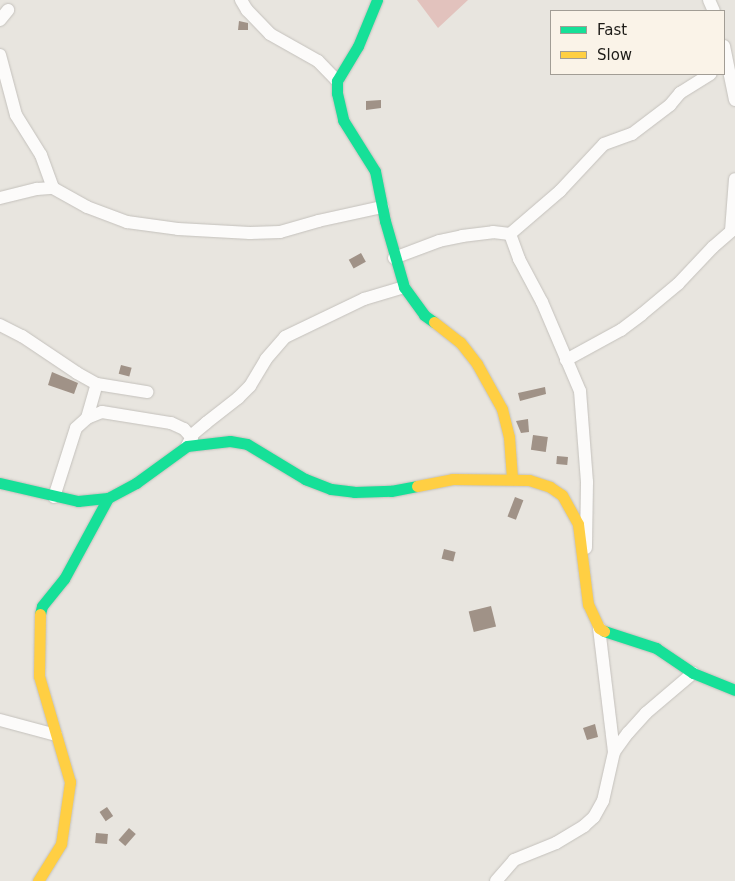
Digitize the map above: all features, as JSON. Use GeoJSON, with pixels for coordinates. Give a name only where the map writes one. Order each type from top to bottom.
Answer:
{"type":"FeatureCollection","features":[{"type":"Feature","properties":{"kind":"street"},"geometry":{"type":"LineString","coordinates":[[242,0],[247,10],[270,34],[318,61],[337,81]]}},
{"type":"Feature","properties":{"kind":"street"},"geometry":{"type":"LineString","coordinates":[[376,0],[358,46],[337,81],[337,93],[343,120],[365,152],[375,171],[394,258],[404,287],[424,315],[460,342],[477,364],[502,409],[509,437],[512,478]]}},
{"type":"Feature","properties":{"kind":"street"},"geometry":{"type":"LineString","coordinates":[[0,55],[4,77],[16,115],[41,155],[53,188]]}},
{"type":"Feature","properties":{"kind":"street"},"geometry":{"type":"LineString","coordinates":[[726,64],[735,100]]}},
{"type":"Feature","properties":{"kind":"street"},"geometry":{"type":"LineString","coordinates":[[394,258],[439,241],[462,236],[493,232],[510,234],[560,191],[604,144],[632,134],[670,105],[680,93],[708,75]]}},
{"type":"Feature","properties":{"kind":"street"},"geometry":{"type":"LineString","coordinates":[[566,360],[621,330],[642,314],[678,284],[713,246],[733,229],[735,179]]}},
{"type":"Feature","properties":{"kind":"street"},"geometry":{"type":"LineString","coordinates":[[0,198],[37,189],[53,188],[94,210],[126,222],[218,232],[280,232],[318,221],[382,207]]}},
{"type":"Feature","properties":{"kind":"street"},"geometry":{"type":"LineString","coordinates":[[510,234],[519,258],[542,302],[566,360],[572,369],[581,400],[588,519],[584,577]]}},
{"type":"Feature","properties":{"kind":"street"},"geometry":{"type":"LineString","coordinates":[[0,483],[78,501],[108,498],[136,482],[189,442],[206,423],[238,398],[250,386],[266,359],[285,337],[364,299],[404,287]]}},
{"type":"Feature","properties":{"kind":"street"},"geometry":{"type":"LineString","coordinates":[[0,325],[22,336],[77,373],[97,384],[147,392]]}},
{"type":"Feature","properties":{"kind":"street"},"geometry":{"type":"LineString","coordinates":[[87,418],[97,384]]}},
{"type":"Feature","properties":{"kind":"street"},"geometry":{"type":"LineString","coordinates":[[54,497],[68,448],[76,428],[87,418],[102,412],[172,423],[184,429],[189,442]]}},
{"type":"Feature","properties":{"kind":"street"},"geometry":{"type":"LineString","coordinates":[[189,442],[230,441],[247,444],[305,479],[331,489],[354,492],[390,491],[452,479],[512,478],[529,480],[550,487],[562,495],[578,524],[588,604],[598,628],[614,752],[604,801],[594,817],[584,826],[556,843],[514,860],[496,881]]}},
{"type":"Feature","properties":{"kind":"street"},"geometry":{"type":"LineString","coordinates":[[38,881],[61,844],[70,782],[44,699],[39,676],[38,620],[42,606],[64,579],[108,498]]}},
{"type":"Feature","properties":{"kind":"street"},"geometry":{"type":"LineString","coordinates":[[598,628],[656,648],[693,673],[735,690]]}},
{"type":"Feature","properties":{"kind":"street"},"geometry":{"type":"LineString","coordinates":[[614,752],[628,733],[646,714],[693,673]]}},
{"type":"Feature","properties":{"kind":"street"},"geometry":{"type":"LineString","coordinates":[[0,720],[56,735]]}},
{"type":"Feature","properties":{"kind":"shaded area"},"geometry":{"type":"Polygon","coordinates":[[[417,0],[468,0],[438,28],[417,0]]]}},
{"type":"Feature","properties":{"kind":"building"},"geometry":{"type":"Polygon","coordinates":[[[239,21],[248,23],[248,30],[238,30],[239,21]]]}},
{"type":"Feature","properties":{"kind":"building"},"geometry":{"type":"Polygon","coordinates":[[[381,100],[381,108],[366,110],[366,101],[381,100]]]}},
{"type":"Feature","properties":{"kind":"building"},"geometry":{"type":"Polygon","coordinates":[[[361,253],[366,262],[354,269],[349,260],[361,253]]]}},
{"type":"Feature","properties":{"kind":"building"},"geometry":{"type":"Polygon","coordinates":[[[121,365],[132,368],[129,377],[119,374],[121,365]]]}},
{"type":"Feature","properties":{"kind":"building"},"geometry":{"type":"Polygon","coordinates":[[[52,372],[78,383],[74,394],[48,385],[52,372]]]}},
{"type":"Feature","properties":{"kind":"building"},"geometry":{"type":"Polygon","coordinates":[[[545,387],[546,394],[520,401],[518,393],[545,387]]]}},
{"type":"Feature","properties":{"kind":"building"},"geometry":{"type":"Polygon","coordinates":[[[528,419],[529,432],[521,433],[516,421],[528,419]]]}},
{"type":"Feature","properties":{"kind":"building"},"geometry":{"type":"Polygon","coordinates":[[[533,435],[548,437],[546,452],[531,450],[533,435]]]}},
{"type":"Feature","properties":{"kind":"building"},"geometry":{"type":"Polygon","coordinates":[[[557,456],[568,457],[567,465],[556,464],[557,456]]]}},
{"type":"Feature","properties":{"kind":"building"},"geometry":{"type":"Polygon","coordinates":[[[515,497],[523,500],[516,520],[507,517],[515,497]]]}},
{"type":"Feature","properties":{"kind":"building"},"geometry":{"type":"Polygon","coordinates":[[[444,549],[456,552],[453,562],[442,559],[444,549]]]}},
{"type":"Feature","properties":{"kind":"building"},"geometry":{"type":"Polygon","coordinates":[[[491,606],[496,626],[474,632],[469,612],[491,606]]]}},
{"type":"Feature","properties":{"kind":"building"},"geometry":{"type":"Polygon","coordinates":[[[595,724],[598,737],[587,740],[583,728],[595,724]]]}},
{"type":"Feature","properties":{"kind":"building"},"geometry":{"type":"Polygon","coordinates":[[[107,807],[113,816],[106,821],[100,812],[107,807]]]}},
{"type":"Feature","properties":{"kind":"building"},"geometry":{"type":"Polygon","coordinates":[[[129,828],[136,834],[125,846],[119,840],[129,828]]]}},
{"type":"Feature","properties":{"kind":"building"},"geometry":{"type":"Polygon","coordinates":[[[96,833],[108,834],[107,844],[95,843],[96,833]]]}},
{"type":"Feature","properties":{"kind":"traffic: fast"},"geometry":{"type":"LineString","coordinates":[[377,0],[358,46],[337,81],[337,93],[343,120],[375,171],[385,221],[404,287],[424,315],[434,322]]}},
{"type":"Feature","properties":{"kind":"traffic: fast"},"geometry":{"type":"LineString","coordinates":[[0,483],[78,501],[108,498],[136,483],[187,446],[230,441],[247,444],[305,479],[331,489],[354,492],[391,491],[417,486]]}},
{"type":"Feature","properties":{"kind":"traffic: fast"},"geometry":{"type":"LineString","coordinates":[[40,614],[42,606],[64,579],[108,498]]}},
{"type":"Feature","properties":{"kind":"traffic: fast"},"geometry":{"type":"LineString","coordinates":[[604,631],[656,648],[693,673],[735,690]]}},
{"type":"Feature","properties":{"kind":"traffic: slow"},"geometry":{"type":"LineString","coordinates":[[434,322],[460,342],[477,364],[502,409],[509,437],[512,478]]}},
{"type":"Feature","properties":{"kind":"traffic: slow"},"geometry":{"type":"LineString","coordinates":[[417,486],[452,479],[529,480],[550,487],[562,495],[578,524],[588,604],[599,628],[604,631]]}},
{"type":"Feature","properties":{"kind":"traffic: slow"},"geometry":{"type":"LineString","coordinates":[[38,881],[61,844],[70,782],[39,676],[40,614]]}}]}
